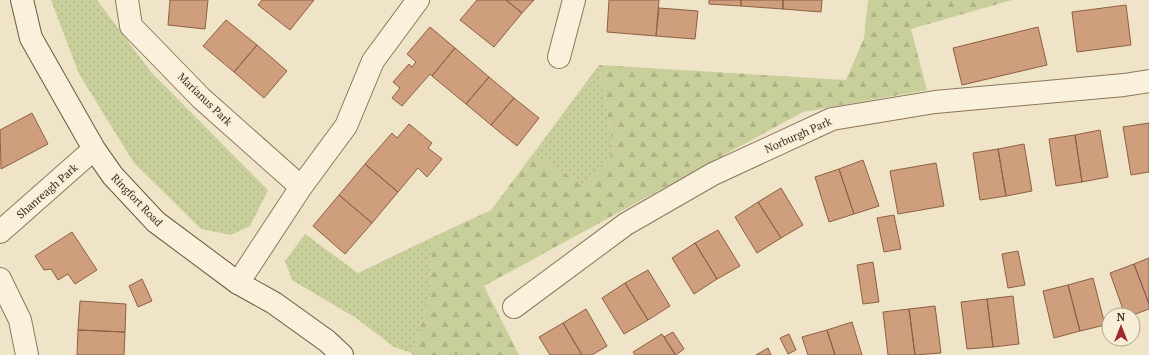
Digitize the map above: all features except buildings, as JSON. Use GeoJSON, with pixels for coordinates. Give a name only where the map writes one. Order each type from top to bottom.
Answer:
{"type":"FeatureCollection","features":[{"type":"Feature","properties":{"kind":"street","name":"Ringfort Road"},"geometry":{"type":"LineString","coordinates":[[22,0],[31,38],[94,149],[113,176],[156,222],[238,283],[274,303],[327,341],[342,355]]}},
{"type":"Feature","properties":{"kind":"street","name":"Marianus Park"},"geometry":{"type":"LineString","coordinates":[[127,0],[131,26],[201,98],[301,187]]}},
{"type":"Feature","properties":{"kind":"street"},"geometry":{"type":"LineString","coordinates":[[238,283],[301,187],[346,126],[373,61],[418,0]]}},
{"type":"Feature","properties":{"kind":"street"},"geometry":{"type":"LineString","coordinates":[[559,56],[574,0]]}},
{"type":"Feature","properties":{"kind":"street","name":"Norburgh Park"},"geometry":{"type":"LineString","coordinates":[[514,307],[626,224],[713,174],[832,119],[935,102],[1108,87],[1149,81]]}},
{"type":"Feature","properties":{"kind":"street","name":"Shanreagh Park"},"geometry":{"type":"LineString","coordinates":[[0,232],[94,149]]}},
{"type":"Feature","properties":{"kind":"street"},"geometry":{"type":"LineString","coordinates":[[0,279],[20,320],[27,355]]}},
{"type":"Feature","properties":{"kind":"green space"},"geometry":{"type":"Polygon","coordinates":[[[51,0],[97,0],[151,72],[268,190],[250,226],[231,235],[201,229],[134,163],[79,74],[51,0]]]}},
{"type":"Feature","properties":{"kind":"green space"},"geometry":{"type":"Polygon","coordinates":[[[868,0],[1012,0],[911,29],[927,90],[803,112],[484,286],[519,355],[413,355],[412,353],[430,296],[431,238],[491,210],[533,154],[583,185],[614,152],[599,65],[846,80],[864,38],[868,0]]]}},
{"type":"Feature","properties":{"kind":"green space"},"geometry":{"type":"Polygon","coordinates":[[[599,65],[614,152],[583,185],[533,154],[599,65]]]}},
{"type":"Feature","properties":{"kind":"green space"},"geometry":{"type":"Polygon","coordinates":[[[305,234],[358,273],[431,238],[430,296],[412,353],[394,347],[356,318],[292,280],[285,261],[305,234]]]}}]}
